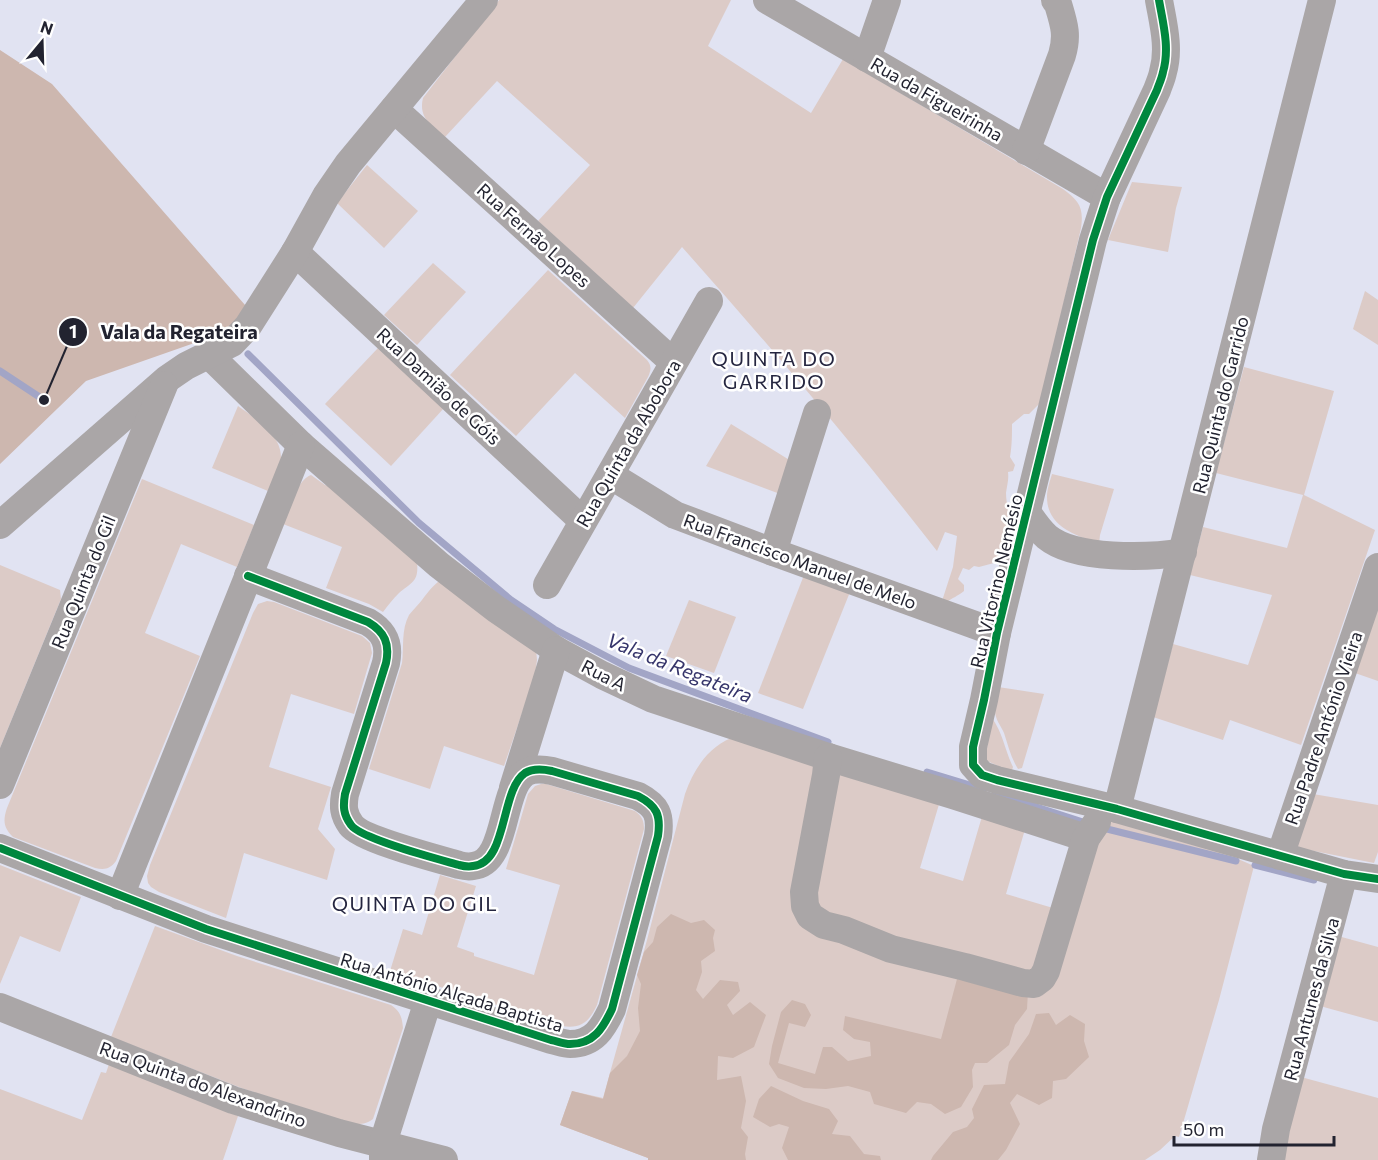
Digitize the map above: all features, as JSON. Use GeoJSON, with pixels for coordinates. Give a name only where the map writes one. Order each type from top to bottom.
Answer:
{"type":"FeatureCollection","features":[{"type":"Feature","properties":{"kind":"street"},"geometry":{"type":"LineString","coordinates":[[0,525],[167,379],[186,366],[232,343],[248,326],[348,164],[484,0]]}},
{"type":"Feature","properties":{"kind":"street"},"geometry":{"type":"LineString","coordinates":[[867,58],[887,0]]}},
{"type":"Feature","properties":{"kind":"street"},"geometry":{"type":"LineString","coordinates":[[1026,151],[1065,43],[1066,31],[1055,0]]}},
{"type":"Feature","properties":{"kind":"street","name":"Rua Vitorino Nemésio"},"geometry":{"type":"LineString","coordinates":[[1159,0],[1166,38],[1164,71],[1107,197],[1093,240],[997,633],[973,747],[973,765],[982,775],[997,780],[1112,808],[1344,874],[1378,879]]}},
{"type":"Feature","properties":{"kind":"street","name":"Rua Quinta do Garrido"},"geometry":{"type":"LineString","coordinates":[[828,757],[804,892],[805,906],[810,916],[824,925],[844,930],[891,949],[1023,983],[1034,984],[1042,978],[1086,838],[1112,808],[1183,552],[1322,0]]}},
{"type":"Feature","properties":{"kind":"street","name":"Rua da Figueirinha"},"geometry":{"type":"LineString","coordinates":[[780,3],[867,58],[1107,197]]}},
{"type":"Feature","properties":{"kind":"street","name":"Rua Fernão Lopes"},"geometry":{"type":"LineString","coordinates":[[394,109],[673,362]]}},
{"type":"Feature","properties":{"kind":"street","name":"Rua Damião de Góis"},"geometry":{"type":"LineString","coordinates":[[295,252],[584,520]]}},
{"type":"Feature","properties":{"kind":"street","name":"Rua Quinta da Abobora"},"geometry":{"type":"LineString","coordinates":[[547,585],[709,301]]}},
{"type":"Feature","properties":{"kind":"street","name":"Rua A"},"geometry":{"type":"LineString","coordinates":[[209,355],[301,445],[439,565],[496,609],[556,650],[653,699],[1086,838]]}},
{"type":"Feature","properties":{"kind":"street","name":"Rua Quinta do Gil"},"geometry":{"type":"LineString","coordinates":[[0,785],[167,379]]}},
{"type":"Feature","properties":{"kind":"street"},"geometry":{"type":"LineString","coordinates":[[773,552],[817,413]]}},
{"type":"Feature","properties":{"kind":"street"},"geometry":{"type":"LineString","coordinates":[[120,896],[301,445]]}},
{"type":"Feature","properties":{"kind":"street","name":"Rua Francisco Manuel de Melo"},"geometry":{"type":"LineString","coordinates":[[610,475],[675,515],[997,633]]}},
{"type":"Feature","properties":{"kind":"street"},"geometry":{"type":"LineString","coordinates":[[1027,512],[1048,538],[1064,547],[1082,552],[1137,557],[1183,552]]}},
{"type":"Feature","properties":{"kind":"street","name":"Rua Padre António Vieira"},"geometry":{"type":"LineString","coordinates":[[1280,856],[1378,567]]}},
{"type":"Feature","properties":{"kind":"street","name":"Rua António Alçada Baptista"},"geometry":{"type":"LineString","coordinates":[[0,849],[206,929],[551,1040],[569,1044],[588,1041],[603,1028],[612,1009],[658,836],[660,823],[650,803],[638,796],[539,769],[526,772],[518,780],[495,847],[487,860],[475,866],[459,866],[367,836],[352,827],[343,810],[345,794],[386,663],[389,650],[385,639],[378,628],[368,622],[248,576]]}},
{"type":"Feature","properties":{"kind":"street"},"geometry":{"type":"LineString","coordinates":[[512,793],[556,650]]}},
{"type":"Feature","properties":{"kind":"street","name":"Rua Antunes da Silva"},"geometry":{"type":"LineString","coordinates":[[1271,1160],[1276,1130],[1344,874]]}},
{"type":"Feature","properties":{"kind":"street"},"geometry":{"type":"LineString","coordinates":[[383,1152],[428,1001]]}},
{"type":"Feature","properties":{"kind":"street","name":"Rua Quinta do Alexandrino"},"geometry":{"type":"LineString","coordinates":[[0,1007],[233,1100],[339,1132],[383,1152],[444,1160]]}},
{"type":"Feature","properties":{"kind":"shaded area"},"geometry":{"type":"Polygon","coordinates":[[[499,0],[731,0],[708,46],[811,113],[843,59],[1063,189],[1077,201],[1082,215],[1081,228],[1041,402],[1029,414],[1024,414],[1012,424],[1010,457],[1015,465],[1013,471],[1008,472],[1006,493],[1008,524],[1012,528],[1000,558],[994,563],[974,566],[969,570],[963,568],[958,579],[964,585],[964,591],[947,602],[942,601],[953,567],[957,536],[945,532],[937,551],[812,397],[682,247],[633,308],[538,221],[590,165],[497,81],[445,137],[427,121],[422,111],[423,98],[499,0]]]}},
{"type":"Feature","properties":{"kind":"shaded area"},"geometry":{"type":"Polygon","coordinates":[[[0,50],[52,84],[252,313],[240,327],[86,381],[0,464],[0,50]]]}},
{"type":"Feature","properties":{"kind":"shaded area"},"geometry":{"type":"Polygon","coordinates":[[[367,165],[418,211],[384,248],[337,203],[367,165]]]}},
{"type":"Feature","properties":{"kind":"shaded area"},"geometry":{"type":"Polygon","coordinates":[[[1132,182],[1182,187],[1168,252],[1108,240],[1132,182]]]}},
{"type":"Feature","properties":{"kind":"shaded area"},"geometry":{"type":"Polygon","coordinates":[[[433,263],[466,292],[417,345],[384,315],[433,263]]]}},
{"type":"Feature","properties":{"kind":"shaded area"},"geometry":{"type":"Polygon","coordinates":[[[548,270],[647,360],[650,370],[625,418],[575,373],[516,436],[450,375],[548,270]]]}},
{"type":"Feature","properties":{"kind":"shaded area"},"geometry":{"type":"Polygon","coordinates":[[[1365,291],[1378,300],[1378,345],[1353,329],[1365,291]]]}},
{"type":"Feature","properties":{"kind":"shaded area"},"geometry":{"type":"Polygon","coordinates":[[[378,348],[444,408],[391,466],[325,404],[378,348]]]}},
{"type":"Feature","properties":{"kind":"shaded area"},"geometry":{"type":"Polygon","coordinates":[[[1244,367],[1334,391],[1304,495],[1375,530],[1301,745],[1230,720],[1223,740],[1153,717],[1173,644],[1248,665],[1272,595],[1190,575],[1203,527],[1287,548],[1303,495],[1216,473],[1244,367]]]}},
{"type":"Feature","properties":{"kind":"shaded area"},"geometry":{"type":"Polygon","coordinates":[[[238,406],[268,430],[275,437],[279,446],[280,465],[268,491],[212,468],[238,406]]]}},
{"type":"Feature","properties":{"kind":"shaded area"},"geometry":{"type":"Polygon","coordinates":[[[731,424],[791,461],[780,494],[706,466],[731,424]]]}},
{"type":"Feature","properties":{"kind":"shaded area"},"geometry":{"type":"Polygon","coordinates":[[[1052,474],[1114,489],[1099,544],[1072,533],[1057,523],[1052,516],[1047,497],[1052,474]]]}},
{"type":"Feature","properties":{"kind":"shaded area"},"geometry":{"type":"Polygon","coordinates":[[[311,475],[325,485],[337,489],[417,562],[417,574],[414,581],[399,593],[383,612],[369,604],[326,588],[342,547],[283,524],[297,489],[311,475]]]}},
{"type":"Feature","properties":{"kind":"shaded area"},"geometry":{"type":"Polygon","coordinates":[[[142,479],[254,525],[237,567],[181,544],[145,633],[200,656],[116,861],[109,867],[99,869],[13,837],[6,827],[5,816],[142,479]]]}},
{"type":"Feature","properties":{"kind":"shaded area"},"geometry":{"type":"Polygon","coordinates":[[[0,565],[60,590],[61,599],[0,748],[0,565]]]}},
{"type":"Feature","properties":{"kind":"shaded area"},"geometry":{"type":"Polygon","coordinates":[[[804,575],[850,592],[803,709],[758,693],[804,575]]]}},
{"type":"Feature","properties":{"kind":"shaded area"},"geometry":{"type":"Polygon","coordinates":[[[442,579],[536,649],[537,660],[535,675],[504,766],[444,746],[430,789],[369,769],[402,663],[406,621],[429,591],[442,579]]]}},
{"type":"Feature","properties":{"kind":"shaded area"},"geometry":{"type":"Polygon","coordinates":[[[689,600],[736,617],[714,673],[666,656],[689,600]]]}},
{"type":"Feature","properties":{"kind":"shaded area"},"geometry":{"type":"Polygon","coordinates":[[[267,601],[362,636],[370,643],[372,653],[354,714],[291,694],[269,767],[331,787],[318,829],[335,849],[327,880],[244,853],[226,918],[159,892],[148,883],[147,876],[253,613],[258,604],[267,601]]]}},
{"type":"Feature","properties":{"kind":"shaded area"},"geometry":{"type":"Polygon","coordinates":[[[1378,608],[1378,681],[1355,673],[1378,608]]]}},
{"type":"Feature","properties":{"kind":"shaded area"},"geometry":{"type":"Polygon","coordinates":[[[998,687],[1044,694],[1022,768],[1018,769],[1016,765],[995,714],[998,687]]]}},
{"type":"Feature","properties":{"kind":"shaded area"},"geometry":{"type":"Polygon","coordinates":[[[992,718],[1013,767],[1012,770],[985,760],[992,718]]]}},
{"type":"Feature","properties":{"kind":"shaded area"},"geometry":{"type":"Polygon","coordinates":[[[737,736],[940,801],[920,868],[963,881],[983,813],[1026,826],[1006,894],[1053,908],[1086,863],[1112,819],[1229,855],[1254,866],[1219,1000],[1179,1137],[1175,1136],[1145,1160],[648,1160],[648,1158],[560,1125],[572,1091],[603,1098],[685,794],[704,758],[719,745],[737,736]]]}},
{"type":"Feature","properties":{"kind":"shaded area"},"geometry":{"type":"Polygon","coordinates":[[[541,784],[635,811],[644,824],[597,1005],[584,1023],[569,1027],[390,971],[403,929],[422,935],[440,875],[476,886],[457,947],[474,953],[474,956],[534,975],[560,885],[506,869],[528,794],[535,786],[541,784]]]}},
{"type":"Feature","properties":{"kind":"shaded area"},"geometry":{"type":"Polygon","coordinates":[[[1313,794],[1378,805],[1378,852],[1374,863],[1299,848],[1297,845],[1313,794]]]}},
{"type":"Feature","properties":{"kind":"shaded area"},"geometry":{"type":"Polygon","coordinates":[[[0,865],[81,897],[60,952],[20,936],[0,984],[0,865]]]}},
{"type":"Feature","properties":{"kind":"shaded area"},"geometry":{"type":"Polygon","coordinates":[[[671,914],[691,923],[704,920],[715,930],[713,938],[715,951],[701,961],[702,972],[696,990],[703,999],[720,980],[738,982],[740,991],[727,1005],[733,1015],[750,1002],[766,1015],[754,1047],[733,1058],[718,1056],[717,1080],[741,1076],[746,1101],[741,1128],[748,1137],[746,1160],[648,1160],[648,1158],[560,1125],[572,1091],[603,1099],[610,1073],[627,1056],[640,1031],[638,1008],[641,984],[637,975],[644,952],[653,942],[657,927],[671,914]]]}},
{"type":"Feature","properties":{"kind":"shaded area"},"geometry":{"type":"Polygon","coordinates":[[[155,926],[237,956],[394,1007],[400,1015],[403,1028],[373,1119],[354,1124],[244,1089],[111,1037],[155,926]]]}},
{"type":"Feature","properties":{"kind":"shaded area"},"geometry":{"type":"Polygon","coordinates":[[[1338,936],[1378,947],[1378,1022],[1320,1006],[1338,936]]]}},
{"type":"Feature","properties":{"kind":"shaded area"},"geometry":{"type":"Polygon","coordinates":[[[957,979],[1028,991],[1027,1009],[1015,1025],[1009,1045],[987,1063],[975,1063],[972,1070],[973,1087],[961,1107],[945,1114],[931,1104],[917,1102],[906,1113],[874,1104],[870,1092],[848,1086],[826,1089],[804,1088],[778,1078],[769,1064],[781,1012],[792,1000],[805,1004],[811,1015],[805,1027],[789,1023],[778,1063],[815,1074],[823,1047],[832,1047],[848,1061],[871,1056],[870,1042],[854,1039],[843,1030],[845,1016],[941,1039],[957,979]]]}},
{"type":"Feature","properties":{"kind":"shaded area"},"geometry":{"type":"Polygon","coordinates":[[[1049,1013],[1056,1025],[1070,1015],[1085,1024],[1084,1041],[1089,1057],[1066,1079],[1053,1081],[1052,1098],[1039,1105],[1017,1094],[1010,1103],[1020,1124],[998,1160],[931,1160],[953,1132],[967,1127],[974,1118],[972,1109],[984,1085],[1005,1084],[1009,1062],[1029,1034],[1036,1014],[1049,1013]]]}},
{"type":"Feature","properties":{"kind":"shaded area"},"geometry":{"type":"Polygon","coordinates":[[[109,1064],[238,1116],[223,1160],[0,1160],[0,1089],[82,1120],[101,1072],[106,1073],[109,1064]]]}},
{"type":"Feature","properties":{"kind":"shaded area"},"geometry":{"type":"Polygon","coordinates":[[[1301,1077],[1378,1098],[1378,1160],[1283,1160],[1301,1077]]]}},
{"type":"Feature","properties":{"kind":"shaded area"},"geometry":{"type":"Polygon","coordinates":[[[771,1086],[803,1101],[829,1109],[838,1121],[832,1134],[850,1136],[864,1154],[880,1156],[881,1160],[788,1160],[782,1148],[789,1127],[779,1124],[770,1127],[753,1117],[759,1099],[771,1086]]]}},
{"type":"Feature","properties":{"kind":"waterway","name":"Vala da Regateira"},"geometry":{"type":"LineString","coordinates":[[248,354],[419,523],[511,600],[554,629],[629,668],[828,742]]}},
{"type":"Feature","properties":{"kind":"waterway","name":"Vala da Regateira"},"geometry":{"type":"LineString","coordinates":[[0,371],[44,400]]}},
{"type":"Feature","properties":{"kind":"waterway","name":"Vala da Regateira"},"geometry":{"type":"LineString","coordinates":[[927,772],[983,789]]}},
{"type":"Feature","properties":{"kind":"waterway","name":"Vala da Regateira"},"geometry":{"type":"LineString","coordinates":[[996,794],[1086,823]]}},
{"type":"Feature","properties":{"kind":"waterway"},"geometry":{"type":"LineString","coordinates":[[1107,829],[1236,861]]}},
{"type":"Feature","properties":{"kind":"waterway"},"geometry":{"type":"LineString","coordinates":[[1255,865],[1314,880]]}},
{"type":"Feature","properties":{"kind":"cycle path"},"geometry":{"type":"LineString","coordinates":[[1159,0],[1166,45],[1163,74],[1107,197],[1093,240],[997,633],[973,747],[973,765],[982,775],[997,780],[1117,809],[1344,874],[1378,879]]}},
{"type":"Feature","properties":{"kind":"cycle path"},"geometry":{"type":"LineString","coordinates":[[0,848],[206,929],[551,1040],[568,1044],[578,1043],[597,1034],[612,1009],[658,836],[658,817],[650,804],[638,796],[552,771],[531,770],[517,782],[511,794],[492,853],[484,862],[473,866],[418,853],[384,842],[358,830],[346,817],[344,798],[386,663],[385,639],[379,630],[368,622],[248,576]]}},
{"type":"Feature","properties":{"kind":"place","name":"Vala da Regateira"},"geometry":{"type":"Point","coordinates":[44,400]}},
{"type":"Feature","properties":{"kind":"district","name":"QUINTA DO GARRIDO"},"geometry":{"type":"Point","coordinates":[774,370]}},
{"type":"Feature","properties":{"kind":"district","name":"QUINTA DO GIL"},"geometry":{"type":"Point","coordinates":[415,903]}}]}
